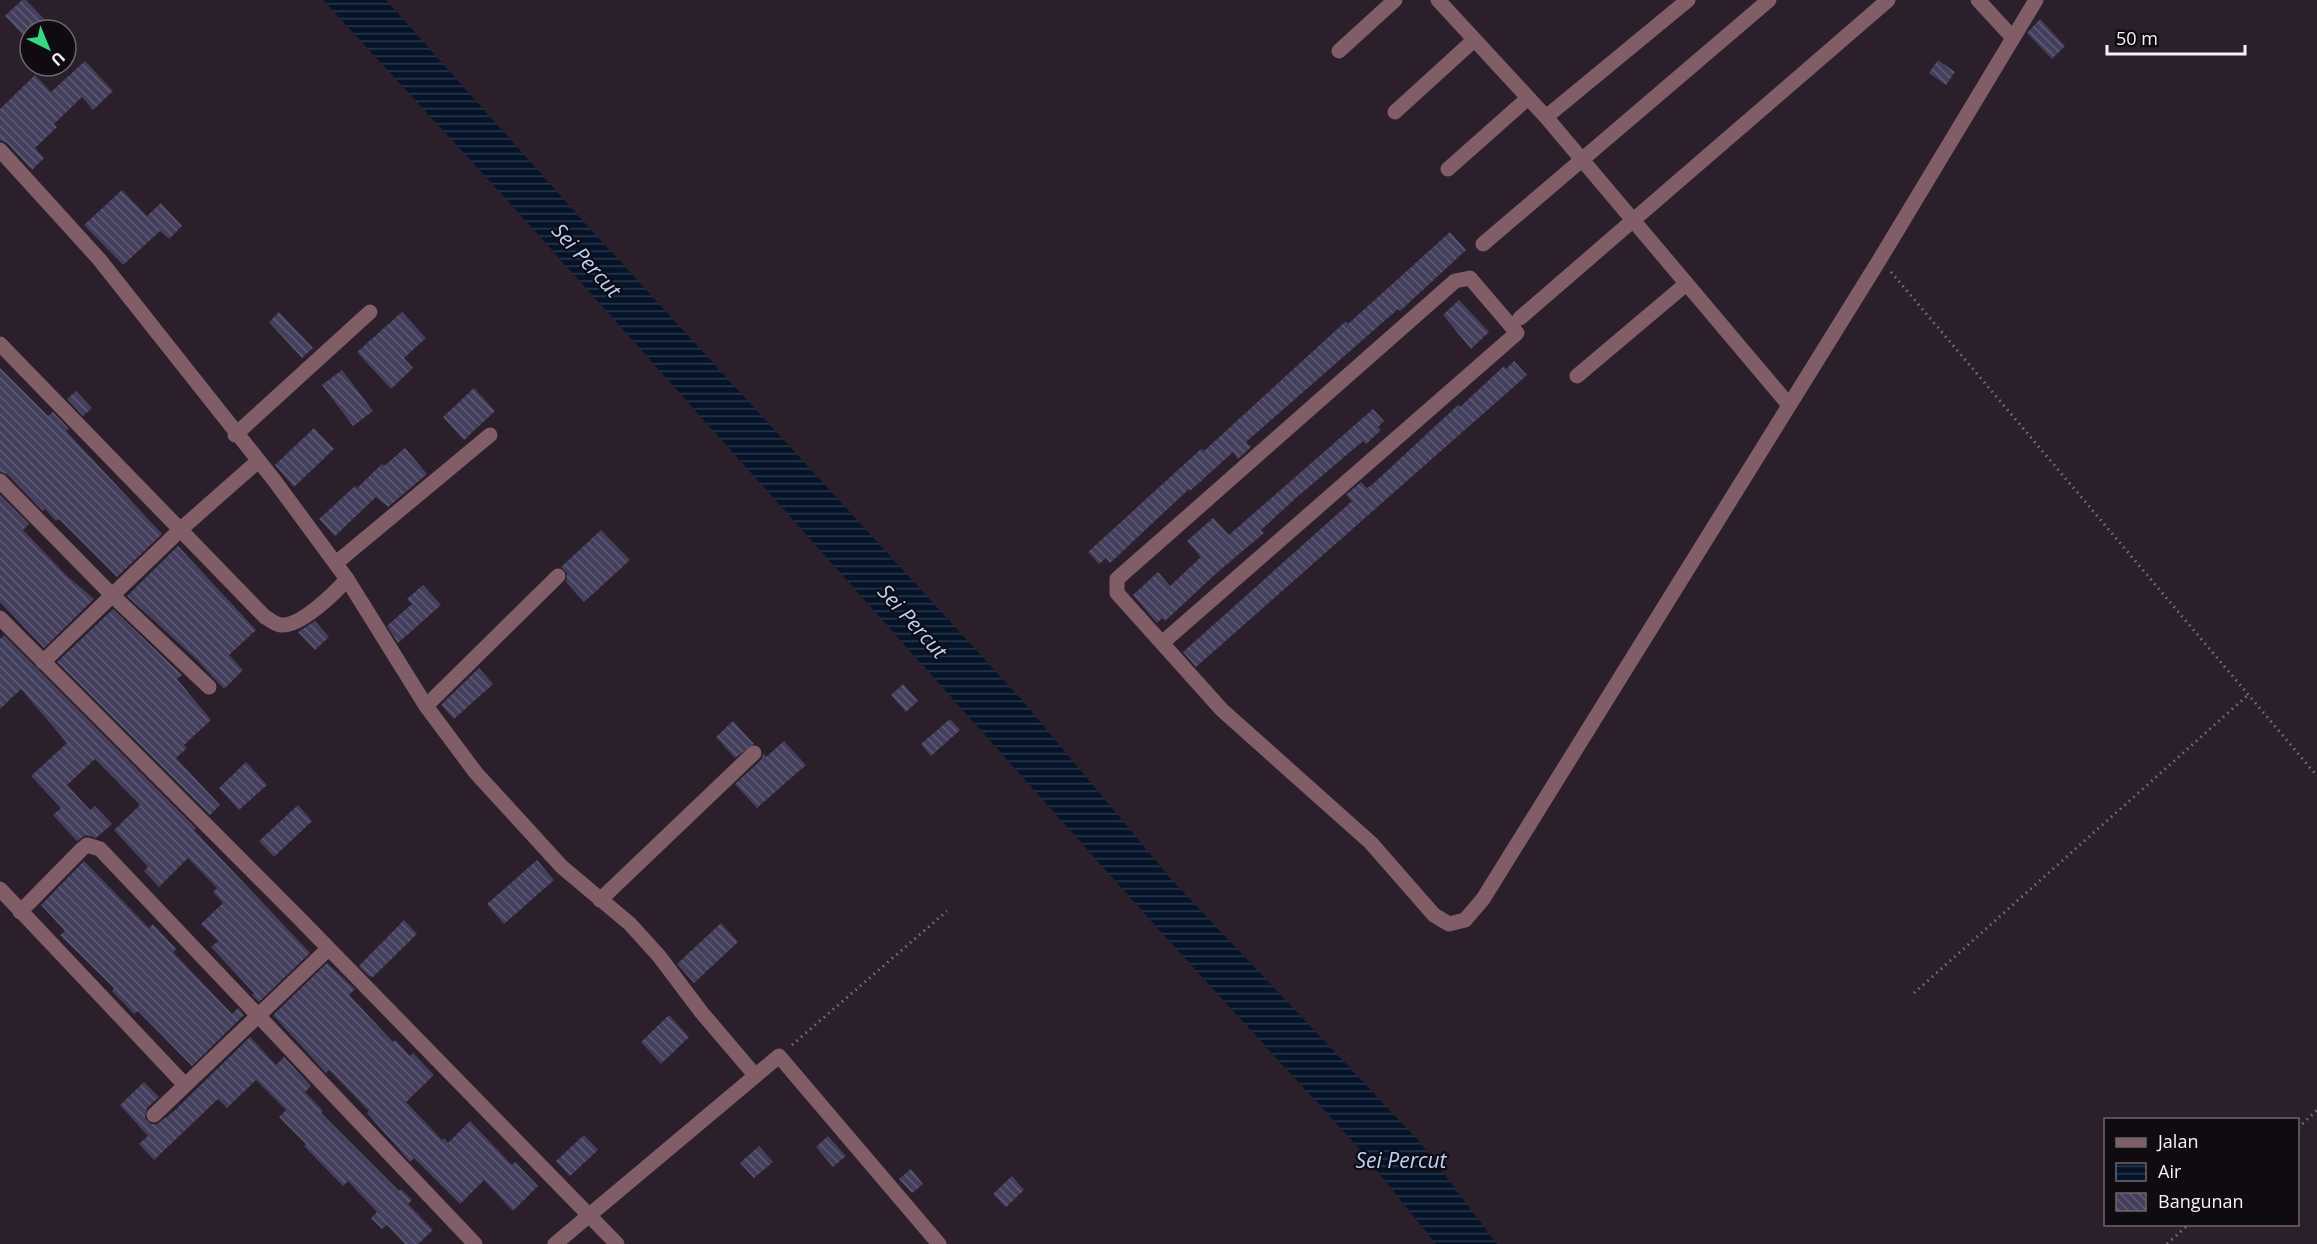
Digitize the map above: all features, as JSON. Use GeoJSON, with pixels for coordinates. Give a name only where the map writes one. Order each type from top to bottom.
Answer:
{"type":"FeatureCollection","features":[{"type":"Feature","properties":{"kind":"street"},"geometry":{"type":"LineString","coordinates":[[1339,51],[1395,0]]}},
{"type":"Feature","properties":{"kind":"street"},"geometry":{"type":"LineString","coordinates":[[1438,0],[1546,117],[1789,405]]}},
{"type":"Feature","properties":{"kind":"street"},"geometry":{"type":"LineString","coordinates":[[1546,117],[1688,0]]}},
{"type":"Feature","properties":{"kind":"street"},"geometry":{"type":"LineString","coordinates":[[1483,244],[1769,0]]}},
{"type":"Feature","properties":{"kind":"street"},"geometry":{"type":"LineString","coordinates":[[1520,318],[1887,0]]}},
{"type":"Feature","properties":{"kind":"street"},"geometry":{"type":"LineString","coordinates":[[1978,0],[2013,38]]}},
{"type":"Feature","properties":{"kind":"street"},"geometry":{"type":"LineString","coordinates":[[1162,643],[1517,333],[1470,278],[1455,281],[1117,579],[1117,593],[1222,710],[1371,843],[1434,915],[1449,924],[1465,920],[1483,899],[1880,259],[2036,0]]}},
{"type":"Feature","properties":{"kind":"street"},"geometry":{"type":"LineString","coordinates":[[1395,112],[1474,40]]}},
{"type":"Feature","properties":{"kind":"street"},"geometry":{"type":"LineString","coordinates":[[1448,169],[1528,98]]}},
{"type":"Feature","properties":{"kind":"street"},"geometry":{"type":"LineString","coordinates":[[0,150],[99,259],[336,563],[426,706],[476,773],[562,867],[630,924],[659,956],[702,1013],[754,1074]]}},
{"type":"Feature","properties":{"kind":"street"},"geometry":{"type":"LineString","coordinates":[[1578,376],[1686,284]]}},
{"type":"Feature","properties":{"kind":"street"},"geometry":{"type":"LineString","coordinates":[[236,435],[370,312]]}},
{"type":"Feature","properties":{"kind":"street"},"geometry":{"type":"LineString","coordinates":[[0,344],[265,617],[276,624],[291,624],[315,609],[347,579]]}},
{"type":"Feature","properties":{"kind":"street"},"geometry":{"type":"LineString","coordinates":[[336,563],[490,435]]}},
{"type":"Feature","properties":{"kind":"street"},"geometry":{"type":"LineString","coordinates":[[43,662],[181,529],[257,462]]}},
{"type":"Feature","properties":{"kind":"street"},"geometry":{"type":"LineString","coordinates":[[0,481],[112,595],[209,687]]}},
{"type":"Feature","properties":{"kind":"street"},"geometry":{"type":"LineString","coordinates":[[426,706],[558,576]]}},
{"type":"Feature","properties":{"kind":"street"},"geometry":{"type":"LineString","coordinates":[[0,618],[616,1244]]}},
{"type":"Feature","properties":{"kind":"street"},"geometry":{"type":"LineString","coordinates":[[600,900],[754,753]]}},
{"type":"Feature","properties":{"kind":"street"},"geometry":{"type":"LineString","coordinates":[[20,912],[82,849],[91,845],[100,849],[476,1244]]}},
{"type":"Feature","properties":{"kind":"street"},"geometry":{"type":"LineString","coordinates":[[1,893],[185,1085]]}},
{"type":"Feature","properties":{"kind":"street"},"geometry":{"type":"LineString","coordinates":[[154,1115],[327,950]]}},
{"type":"Feature","properties":{"kind":"street"},"geometry":{"type":"LineString","coordinates":[[555,1244],[754,1074],[779,1056],[939,1244]]}},
{"type":"Feature","properties":{"kind":"path"},"geometry":{"type":"LineString","coordinates":[[1880,259],[2317,776]]}},
{"type":"Feature","properties":{"kind":"path"},"geometry":{"type":"LineString","coordinates":[[1914,993],[2248,695]]}},
{"type":"Feature","properties":{"kind":"path"},"geometry":{"type":"LineString","coordinates":[[779,1056],[947,911]]}},
{"type":"Feature","properties":{"kind":"path"},"geometry":{"type":"LineString","coordinates":[[2299,1127],[2317,1110]]}},
{"type":"Feature","properties":{"kind":"path"},"geometry":{"type":"LineString","coordinates":[[2167,1244],[2187,1226]]}},
{"type":"Feature","properties":{"kind":"water","name":"Sei Percut"},"geometry":{"type":"Polygon","coordinates":[[[323,0],[386,0],[584,222],[1022,700],[1171,879],[1418,1140],[1497,1244],[1436,1244],[1355,1144],[1160,931],[518,212],[323,0]]]}},
{"type":"Feature","properties":{"kind":"building"},"geometry":{"type":"Polygon","coordinates":[[[22,0],[26,0],[43,18],[18,18],[18,30],[5,16],[22,0]]]}},
{"type":"Feature","properties":{"kind":"building"},"geometry":{"type":"Polygon","coordinates":[[[2040,19],[2065,46],[2052,59],[2027,33],[2040,19]]]}},
{"type":"Feature","properties":{"kind":"building"},"geometry":{"type":"Polygon","coordinates":[[[1938,60],[1955,72],[1946,85],[1929,73],[1938,60]]]}},
{"type":"Feature","properties":{"kind":"building"},"geometry":{"type":"Polygon","coordinates":[[[85,61],[113,91],[93,110],[82,97],[54,124],[57,127],[35,148],[44,158],[32,170],[7,143],[0,140],[0,109],[32,78],[38,78],[51,92],[66,78],[78,78],[78,67],[85,61]]]}},
{"type":"Feature","properties":{"kind":"building"},"geometry":{"type":"Polygon","coordinates":[[[122,190],[147,216],[161,203],[182,226],[169,239],[160,231],[123,265],[84,225],[122,190]]]}},
{"type":"Feature","properties":{"kind":"building"},"geometry":{"type":"Polygon","coordinates":[[[1450,232],[1466,250],[1400,311],[1398,309],[1246,442],[1251,447],[1238,459],[1233,452],[1190,491],[1189,489],[1110,563],[1106,558],[1099,564],[1088,552],[1201,449],[1204,451],[1346,321],[1348,324],[1450,232]]]}},
{"type":"Feature","properties":{"kind":"building"},"geometry":{"type":"Polygon","coordinates":[[[1459,300],[1489,332],[1471,349],[1443,315],[1459,300]]]}},
{"type":"Feature","properties":{"kind":"building"},"geometry":{"type":"Polygon","coordinates":[[[279,312],[313,348],[302,358],[269,322],[279,312]]]}},
{"type":"Feature","properties":{"kind":"building"},"geometry":{"type":"Polygon","coordinates":[[[402,312],[426,338],[404,358],[413,368],[391,389],[357,352],[402,312]]]}},
{"type":"Feature","properties":{"kind":"building"},"geometry":{"type":"Polygon","coordinates":[[[1514,361],[1527,375],[1196,667],[1183,652],[1352,501],[1346,495],[1361,482],[1367,488],[1373,484],[1458,405],[1460,407],[1504,366],[1506,369],[1514,361]]]}},
{"type":"Feature","properties":{"kind":"building"},"geometry":{"type":"Polygon","coordinates":[[[0,368],[48,416],[53,412],[69,429],[66,431],[162,534],[117,577],[59,519],[56,521],[45,509],[43,511],[7,474],[0,472],[0,368]]]}},
{"type":"Feature","properties":{"kind":"building"},"geometry":{"type":"Polygon","coordinates":[[[342,370],[373,411],[353,426],[322,385],[342,370]]]}},
{"type":"Feature","properties":{"kind":"building"},"geometry":{"type":"Polygon","coordinates":[[[474,388],[495,411],[464,440],[443,417],[474,388]]]}},
{"type":"Feature","properties":{"kind":"building"},"geometry":{"type":"Polygon","coordinates":[[[76,391],[92,408],[83,416],[67,399],[76,391]]]}},
{"type":"Feature","properties":{"kind":"building"},"geometry":{"type":"Polygon","coordinates":[[[1373,409],[1384,421],[1378,427],[1381,430],[1366,444],[1363,441],[1297,497],[1261,530],[1264,533],[1165,621],[1162,618],[1157,623],[1133,595],[1158,572],[1170,586],[1201,557],[1187,541],[1213,518],[1229,535],[1373,409]]]}},
{"type":"Feature","properties":{"kind":"building"},"geometry":{"type":"Polygon","coordinates":[[[314,428],[334,449],[294,487],[275,465],[314,428]]]}},
{"type":"Feature","properties":{"kind":"building"},"geometry":{"type":"Polygon","coordinates":[[[405,448],[427,474],[388,507],[376,497],[335,536],[319,519],[355,486],[357,488],[382,464],[384,466],[405,448]]]}},
{"type":"Feature","properties":{"kind":"building"},"geometry":{"type":"Polygon","coordinates":[[[0,495],[29,524],[23,530],[66,575],[94,599],[44,648],[0,602],[0,495]]]}},
{"type":"Feature","properties":{"kind":"building"},"geometry":{"type":"Polygon","coordinates":[[[601,530],[630,560],[584,602],[566,582],[567,573],[561,567],[601,530]]]}},
{"type":"Feature","properties":{"kind":"building"},"geometry":{"type":"Polygon","coordinates":[[[178,546],[256,630],[229,655],[243,670],[224,689],[197,660],[127,596],[178,546]]]}},
{"type":"Feature","properties":{"kind":"building"},"geometry":{"type":"Polygon","coordinates":[[[423,585],[441,605],[398,643],[387,626],[412,604],[407,599],[423,585]]]}},
{"type":"Feature","properties":{"kind":"building"},"geometry":{"type":"Polygon","coordinates":[[[113,609],[182,675],[177,679],[211,720],[184,745],[187,748],[176,758],[220,805],[210,815],[57,662],[113,609]]]}},
{"type":"Feature","properties":{"kind":"building"},"geometry":{"type":"Polygon","coordinates":[[[315,621],[329,637],[315,650],[298,632],[315,621]]]}},
{"type":"Feature","properties":{"kind":"building"},"geometry":{"type":"Polygon","coordinates":[[[4,635],[196,828],[194,830],[310,953],[259,1002],[252,995],[254,993],[211,947],[218,941],[201,924],[223,903],[213,892],[217,888],[188,858],[159,887],[144,871],[148,867],[114,830],[140,805],[95,759],[67,785],[90,810],[95,806],[112,824],[96,838],[86,835],[77,841],[53,815],[61,808],[31,776],[67,743],[21,689],[0,709],[0,639],[4,635]]]}},
{"type":"Feature","properties":{"kind":"building"},"geometry":{"type":"Polygon","coordinates":[[[479,668],[493,684],[454,719],[441,705],[479,668]]]}},
{"type":"Feature","properties":{"kind":"building"},"geometry":{"type":"Polygon","coordinates":[[[903,684],[918,701],[906,712],[891,695],[903,684]]]}},
{"type":"Feature","properties":{"kind":"building"},"geometry":{"type":"Polygon","coordinates":[[[950,719],[960,730],[931,756],[921,744],[950,719]]]}},
{"type":"Feature","properties":{"kind":"building"},"geometry":{"type":"Polygon","coordinates":[[[733,721],[754,744],[735,758],[716,737],[733,721]]]}},
{"type":"Feature","properties":{"kind":"building"},"geometry":{"type":"Polygon","coordinates":[[[784,741],[806,765],[757,808],[735,784],[761,760],[763,754],[766,757],[784,741]]]}},
{"type":"Feature","properties":{"kind":"building"},"geometry":{"type":"Polygon","coordinates":[[[246,762],[267,785],[239,810],[219,788],[246,762]]]}},
{"type":"Feature","properties":{"kind":"building"},"geometry":{"type":"Polygon","coordinates":[[[298,805],[312,821],[274,857],[259,841],[298,805]]]}},
{"type":"Feature","properties":{"kind":"building"},"geometry":{"type":"Polygon","coordinates":[[[537,860],[554,880],[504,924],[487,904],[537,860]]]}},
{"type":"Feature","properties":{"kind":"building"},"geometry":{"type":"Polygon","coordinates":[[[84,861],[149,928],[153,924],[176,949],[173,952],[232,1014],[238,1008],[244,1015],[192,1066],[138,1011],[134,1014],[112,991],[114,988],[60,935],[65,931],[41,905],[84,861]]]}},
{"type":"Feature","properties":{"kind":"building"},"geometry":{"type":"Polygon","coordinates":[[[404,920],[417,934],[373,977],[369,976],[359,966],[404,920]]]}},
{"type":"Feature","properties":{"kind":"building"},"geometry":{"type":"Polygon","coordinates":[[[721,923],[738,942],[694,983],[677,964],[721,923]]]}},
{"type":"Feature","properties":{"kind":"building"},"geometry":{"type":"Polygon","coordinates":[[[327,963],[355,989],[349,995],[393,1042],[395,1040],[410,1056],[413,1053],[434,1075],[406,1102],[442,1140],[444,1138],[448,1143],[470,1121],[512,1165],[515,1162],[538,1186],[513,1211],[484,1180],[460,1204],[414,1158],[410,1162],[367,1113],[369,1111],[329,1070],[326,1073],[273,1015],[327,963]]]}},
{"type":"Feature","properties":{"kind":"building"},"geometry":{"type":"Polygon","coordinates":[[[669,1015],[689,1037],[661,1064],[641,1042],[669,1015]]]}},
{"type":"Feature","properties":{"kind":"building"},"geometry":{"type":"Polygon","coordinates":[[[250,1037],[276,1065],[284,1057],[311,1086],[305,1092],[323,1111],[321,1113],[399,1191],[401,1189],[412,1200],[408,1204],[433,1230],[418,1244],[405,1244],[387,1225],[382,1229],[371,1218],[377,1212],[348,1181],[343,1186],[304,1146],[306,1144],[279,1117],[286,1110],[256,1080],[227,1108],[218,1099],[154,1160],[139,1144],[148,1136],[120,1105],[144,1082],[159,1097],[147,1108],[145,1118],[151,1124],[157,1124],[173,1112],[250,1037]]]}},
{"type":"Feature","properties":{"kind":"building"},"geometry":{"type":"Polygon","coordinates":[[[584,1135],[598,1150],[570,1176],[556,1161],[584,1135]]]}},
{"type":"Feature","properties":{"kind":"building"},"geometry":{"type":"Polygon","coordinates":[[[828,1136],[846,1156],[833,1167],[816,1147],[828,1136]]]}},
{"type":"Feature","properties":{"kind":"building"},"geometry":{"type":"Polygon","coordinates":[[[759,1146],[773,1162],[754,1178],[740,1163],[759,1146]]]}},
{"type":"Feature","properties":{"kind":"building"},"geometry":{"type":"Polygon","coordinates":[[[911,1169],[923,1184],[912,1193],[899,1179],[911,1169]]]}},
{"type":"Feature","properties":{"kind":"building"},"geometry":{"type":"Polygon","coordinates":[[[1012,1176],[1024,1190],[1006,1207],[993,1194],[1012,1176]]]}}]}
